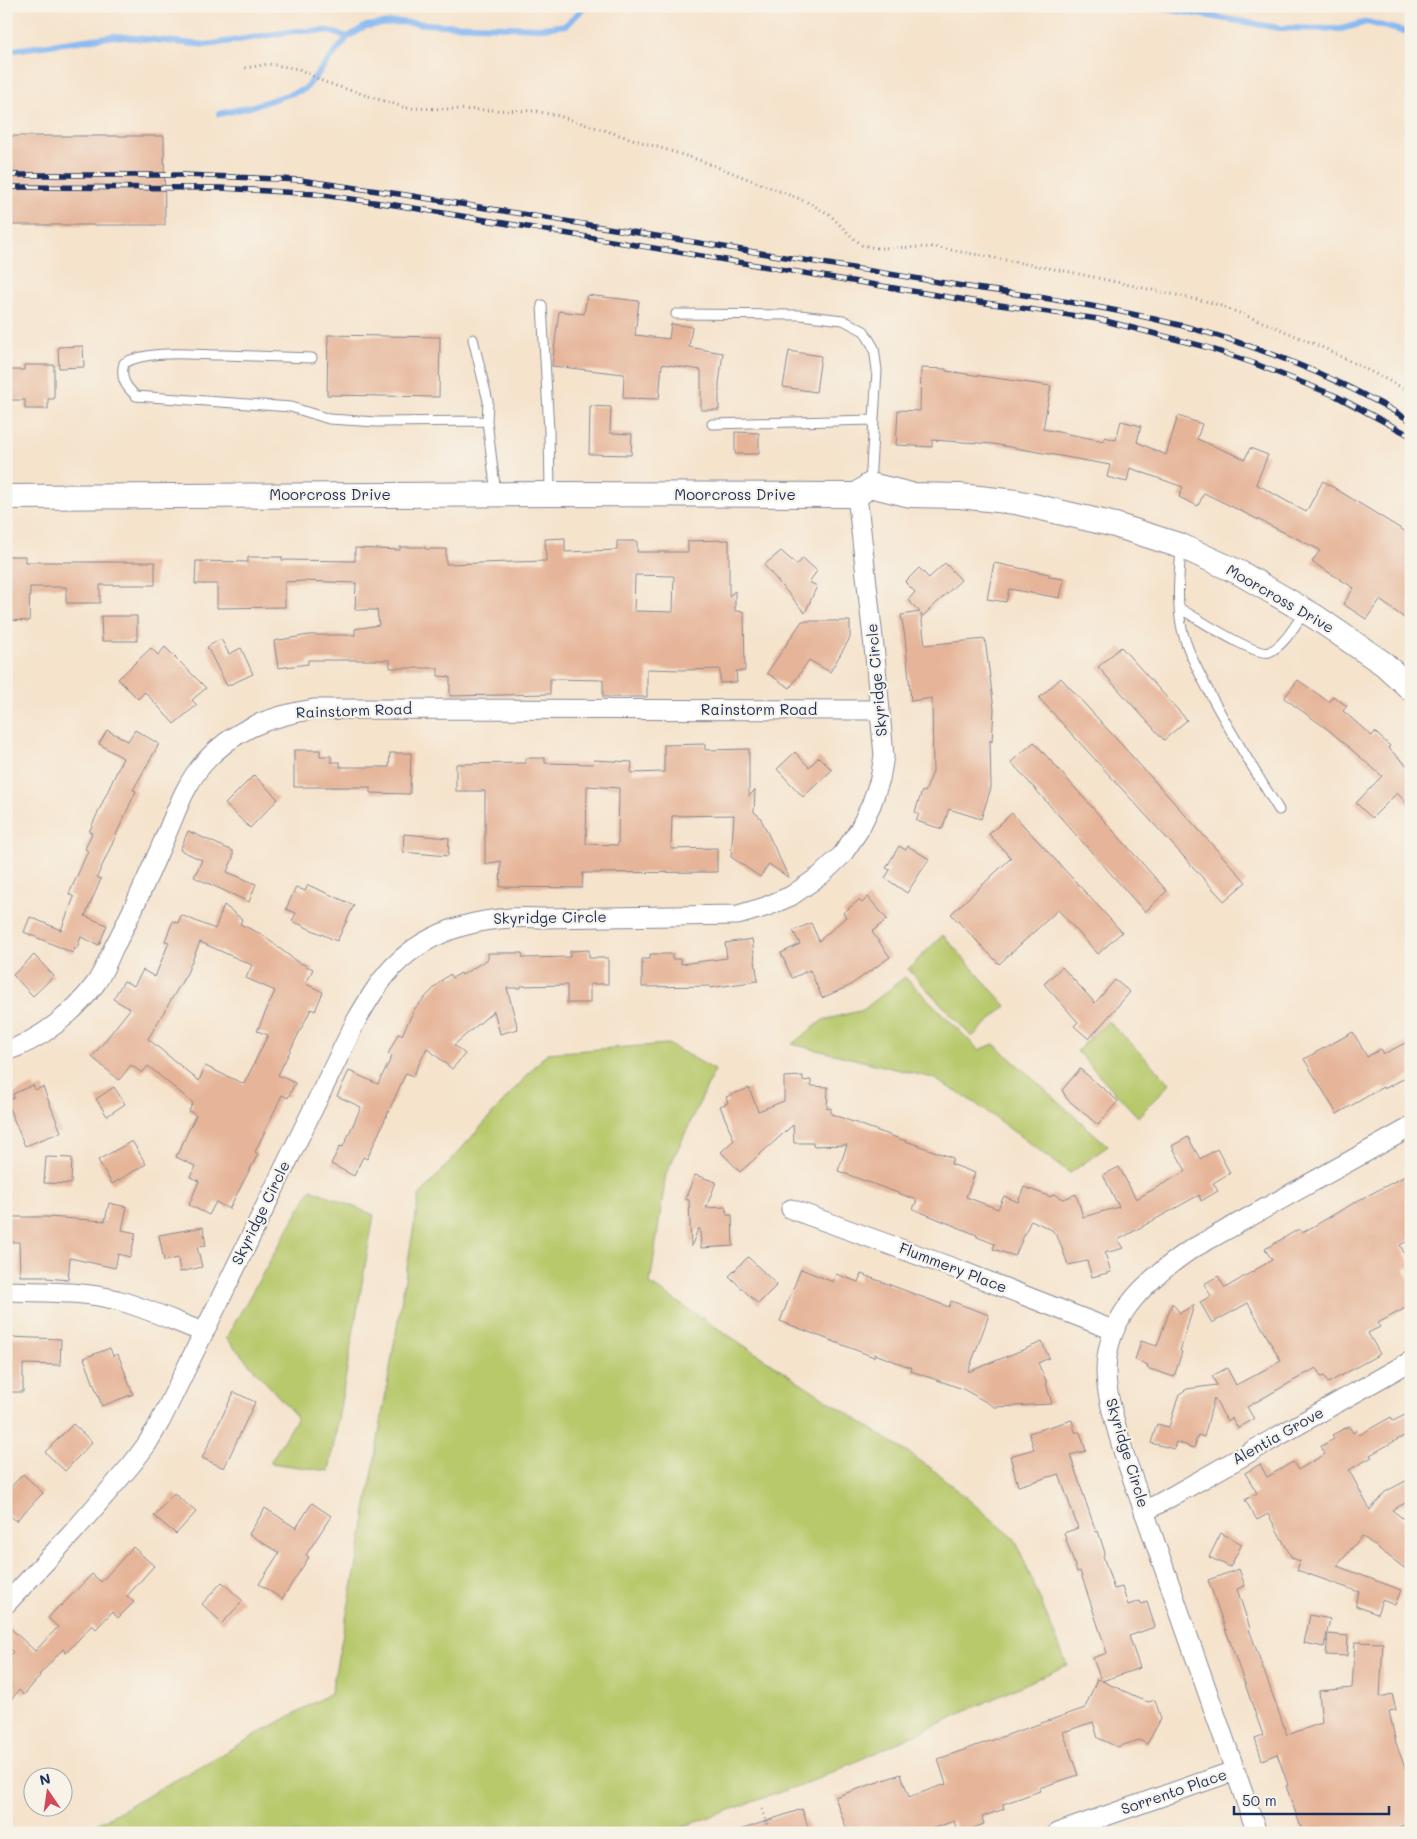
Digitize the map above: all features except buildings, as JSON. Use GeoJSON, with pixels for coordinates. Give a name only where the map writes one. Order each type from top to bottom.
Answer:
{"type":"FeatureCollection","features":[{"type":"Feature","properties":{"kind":"street","name":"Moorcross Drive"},"geometry":{"type":"LineString","coordinates":[[6,497],[496,495],[864,490],[911,495],[960,496],[1016,502],[1115,525],[1181,546],[1240,573],[1305,611],[1384,664],[1411,689]]}},
{"type":"Feature","properties":{"kind":"street","name":"Skyridge Circle"},"geometry":{"type":"LineString","coordinates":[[6,1604],[75,1530],[147,1444],[161,1420],[202,1332],[356,1021],[369,998],[394,966],[427,940],[470,924],[494,918],[738,915],[765,907],[791,896],[821,875],[842,855],[859,830],[871,805],[880,779],[884,756],[879,710],[864,490]]}},
{"type":"Feature","properties":{"kind":"street","name":"Rainstorm Road"},"geometry":{"type":"LineString","coordinates":[[6,1051],[35,1038],[56,1023],[78,1004],[96,982],[142,891],[189,785],[202,765],[222,746],[240,732],[263,721],[286,713],[315,709],[879,710]]}},
{"type":"Feature","properties":{"kind":"street","name":"Skyridge Circle"},"geometry":{"type":"LineString","coordinates":[[1257,1833],[1124,1454],[1107,1386],[1106,1353],[1113,1330],[1127,1308],[1146,1284],[1166,1267],[1190,1250],[1411,1127]]}},
{"type":"Feature","properties":{"kind":"street","name":"Flummery Place"},"geometry":{"type":"LineString","coordinates":[[791,1209],[959,1270],[1113,1330]]}},
{"type":"Feature","properties":{"kind":"street"},"geometry":{"type":"LineString","coordinates":[[6,1291],[77,1294],[115,1300],[142,1308],[202,1332]]}},
{"type":"Feature","properties":{"kind":"street","name":"Alentia Grove"},"geometry":{"type":"LineString","coordinates":[[1144,1512],[1411,1361]]}},
{"type":"Feature","properties":{"kind":"street","name":"Sorrento Place"},"geometry":{"type":"LineString","coordinates":[[1057,1833],[1234,1771]]}},
{"type":"Feature","properties":{"kind":"lane"},"geometry":{"type":"LineString","coordinates":[[542,305],[549,431],[550,494]]}},
{"type":"Feature","properties":{"kind":"lane"},"geometry":{"type":"LineString","coordinates":[[676,314],[800,315],[843,320],[864,331],[874,348],[876,363],[873,420],[864,490]]}},
{"type":"Feature","properties":{"kind":"lane"},"geometry":{"type":"LineString","coordinates":[[473,339],[488,401],[487,421],[496,495]]}},
{"type":"Feature","properties":{"kind":"lane"},"geometry":{"type":"LineString","coordinates":[[312,358],[202,355],[146,356],[133,358],[124,363],[122,378],[126,386],[136,396],[291,407],[329,419],[377,422],[487,421]]}},
{"type":"Feature","properties":{"kind":"lane"},"geometry":{"type":"LineString","coordinates":[[712,424],[873,420]]}},
{"type":"Feature","properties":{"kind":"lane"},"geometry":{"type":"LineString","coordinates":[[1181,546],[1179,608],[1182,630],[1198,671],[1246,757],[1279,810]]}},
{"type":"Feature","properties":{"kind":"lane"},"geometry":{"type":"LineString","coordinates":[[1179,608],[1250,649],[1267,653],[1275,649],[1305,611]]}},
{"type":"Feature","properties":{"kind":"path"},"geometry":{"type":"LineString","coordinates":[[245,68],[269,64],[299,69],[324,82],[406,108],[534,111],[559,116],[702,160],[805,200],[829,214],[862,245],[876,248],[935,247],[1070,272],[1213,303],[1326,349],[1411,392]]}},
{"type":"Feature","properties":{"kind":"path"},"geometry":{"type":"LineString","coordinates":[[762,1809],[770,1833]]}},
{"type":"Feature","properties":{"kind":"green space"},"geometry":{"type":"Polygon","coordinates":[[[943,935],[1006,1006],[972,1037],[908,969],[943,935]]]}},
{"type":"Feature","properties":{"kind":"green space"},"geometry":{"type":"Polygon","coordinates":[[[905,977],[979,1050],[994,1044],[1108,1146],[1070,1173],[975,1103],[933,1078],[792,1044],[823,1020],[863,1010],[905,977]]]}},
{"type":"Feature","properties":{"kind":"green space"},"geometry":{"type":"Polygon","coordinates":[[[1108,1021],[1170,1083],[1138,1117],[1077,1051],[1108,1021]]]}},
{"type":"Feature","properties":{"kind":"green space"},"geometry":{"type":"Polygon","coordinates":[[[668,1044],[715,1070],[666,1174],[650,1284],[931,1468],[1015,1539],[1067,1665],[820,1778],[665,1833],[81,1833],[331,1693],[359,1553],[419,1196],[547,1053],[668,1044]]]}},
{"type":"Feature","properties":{"kind":"green space"},"geometry":{"type":"Polygon","coordinates":[[[311,1189],[374,1215],[329,1471],[270,1463],[297,1417],[226,1338],[311,1189]]]}},
{"type":"Feature","properties":{"kind":"waterway"},"geometry":{"type":"LineString","coordinates":[[6,51],[115,36],[206,45],[295,31],[328,31],[348,37],[366,26],[399,22],[543,28],[566,25],[586,6]]}},
{"type":"Feature","properties":{"kind":"waterway"},"geometry":{"type":"LineString","coordinates":[[1149,6],[1279,28],[1341,29],[1367,22],[1402,31],[1411,31]]}},
{"type":"Feature","properties":{"kind":"waterway"},"geometry":{"type":"LineString","coordinates":[[219,114],[250,107],[305,89],[348,37]]}},
{"type":"Feature","properties":{"kind":"railway"},"geometry":{"type":"LineString","coordinates":[[6,175],[184,175],[300,180],[406,195],[1087,305],[1187,327],[1254,347],[1351,388],[1411,421]]}},
{"type":"Feature","properties":{"kind":"railway"},"geometry":{"type":"LineString","coordinates":[[6,187],[221,188],[315,194],[395,205],[972,301],[1098,319],[1206,347],[1253,363],[1336,396],[1411,436]]}}]}
